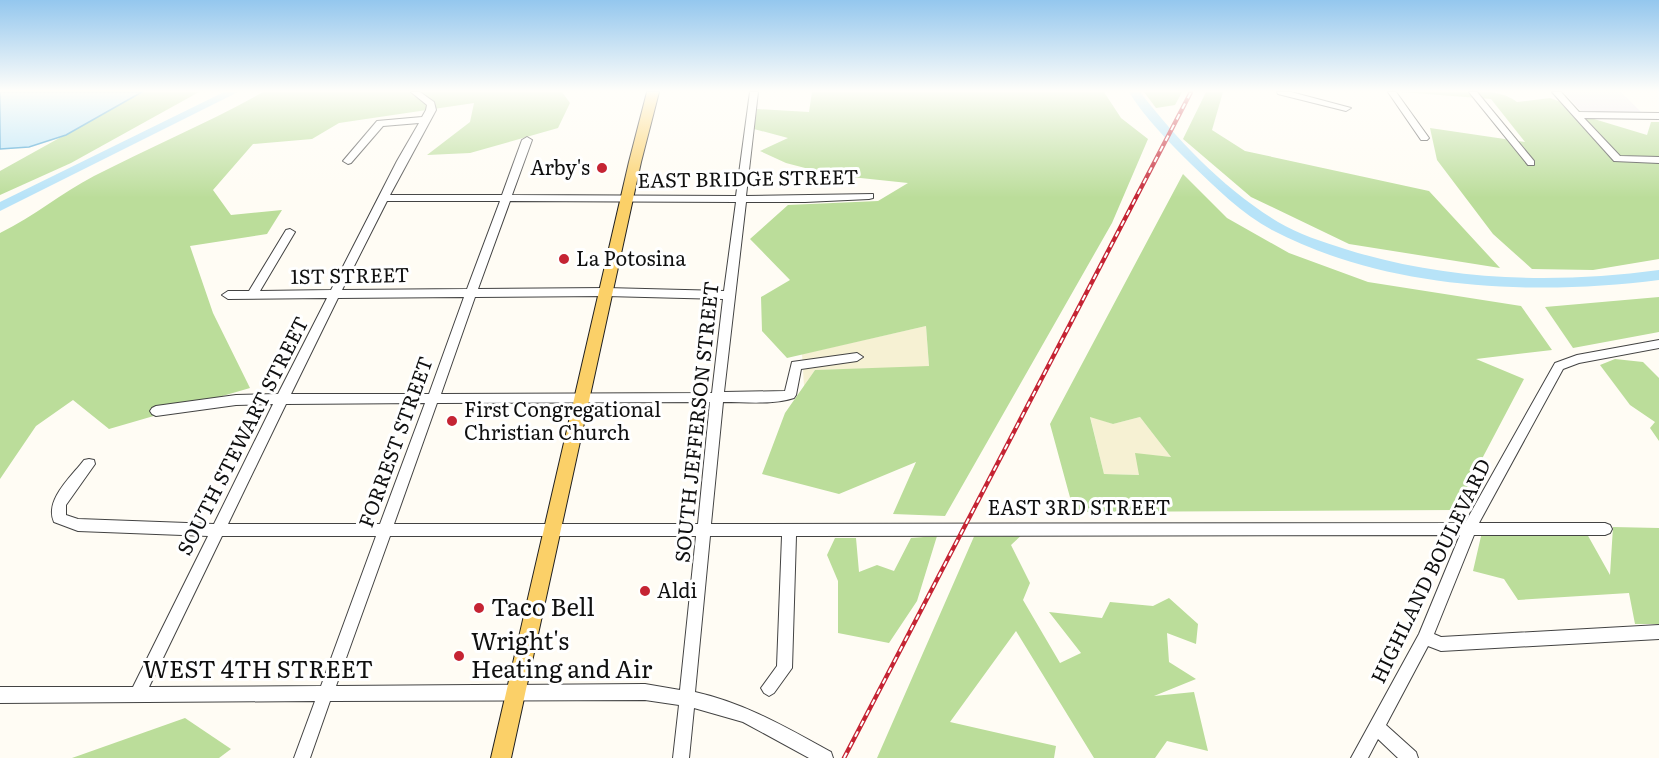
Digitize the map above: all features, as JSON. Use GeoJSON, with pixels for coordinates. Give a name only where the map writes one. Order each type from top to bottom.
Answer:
{"type":"FeatureCollection","features":[{"type":"Feature","properties":{"kind":"main road"},"geometry":{"type":"LineString","coordinates":[[501,758],[644,127]]}},
{"type":"Feature","properties":{"kind":"street"},"geometry":{"type":"LineString","coordinates":[[348,161],[376,127]]}},
{"type":"Feature","properties":{"kind":"street","name":"SOUTH STEWART STREET"},"geometry":{"type":"LineString","coordinates":[[138,693],[282,399],[421,127]]}},
{"type":"Feature","properties":{"kind":"street","name":"SOUTH JEFFERSON STREET"},"geometry":{"type":"LineString","coordinates":[[681,758],[717,398],[750,127]]}},
{"type":"Feature","properties":{"kind":"street"},"geometry":{"type":"LineString","coordinates":[[1417,127],[1424,138]]}},
{"type":"Feature","properties":{"kind":"street"},"geometry":{"type":"LineString","coordinates":[[1502,127],[1532,163]]}},
{"type":"Feature","properties":{"kind":"street"},"geometry":{"type":"LineString","coordinates":[[1589,127],[1617,159],[1659,160]]}},
{"type":"Feature","properties":{"kind":"street","name":"FORREST STREET"},"geometry":{"type":"LineString","coordinates":[[302,758],[526,140]]}},
{"type":"Feature","properties":{"kind":"street","name":"EAST BRIDGE STREET"},"geometry":{"type":"LineString","coordinates":[[385,198],[742,199],[869,196]]}},
{"type":"Feature","properties":{"kind":"street"},"geometry":{"type":"LineString","coordinates":[[252,295],[290,232]]}},
{"type":"Feature","properties":{"kind":"street","name":"1ST STREET"},"geometry":{"type":"LineString","coordinates":[[228,295],[335,296],[606,292],[730,295]]}},
{"type":"Feature","properties":{"kind":"street","name":"HIGHLAND BOULEVARD"},"geometry":{"type":"LineString","coordinates":[[1359,758],[1425,638],[1470,527],[1559,366],[1577,359],[1659,344]]}},
{"type":"Feature","properties":{"kind":"street"},"geometry":{"type":"LineString","coordinates":[[156,411],[236,400],[717,398],[790,395],[796,365],[857,357]]}},
{"type":"Feature","properties":{"kind":"street","name":"EAST 3RD STREET"},"geometry":{"type":"LineString","coordinates":[[89,464],[59,504],[59,518],[78,525],[217,530],[1470,527],[1605,529]]}},
{"type":"Feature","properties":{"kind":"street"},"geometry":{"type":"LineString","coordinates":[[769,688],[784,668],[789,530]]}},
{"type":"Feature","properties":{"kind":"street"},"geometry":{"type":"LineString","coordinates":[[1425,638],[1441,644],[1659,632]]}},
{"type":"Feature","properties":{"kind":"street","name":"WEST 4TH STREET"},"geometry":{"type":"LineString","coordinates":[[0,695],[645,692],[686,697],[723,707],[760,722],[825,758]]}},
{"type":"Feature","properties":{"kind":"street"},"geometry":{"type":"LineString","coordinates":[[1376,726],[1410,758]]}},
{"type":"Feature","properties":{"kind":"shaded area"},"geometry":{"type":"Polygon","coordinates":[[[926,326],[929,367],[815,370],[804,386],[802,354],[926,326]]]}},
{"type":"Feature","properties":{"kind":"shaded area"},"geometry":{"type":"Polygon","coordinates":[[[1090,416],[1113,424],[1140,417],[1171,457],[1136,454],[1140,475],[1104,474],[1090,416]]]}},
{"type":"Feature","properties":{"kind":"green space"},"geometry":{"type":"Polygon","coordinates":[[[78,127],[135,127],[71,163],[0,195],[0,171],[78,127]]]}},
{"type":"Feature","properties":{"kind":"green space"},"geometry":{"type":"Polygon","coordinates":[[[194,127],[332,127],[312,139],[253,144],[213,190],[231,215],[282,210],[267,234],[190,246],[213,313],[250,388],[109,429],[73,400],[36,426],[0,479],[0,233],[94,176],[194,127]]]}},
{"type":"Feature","properties":{"kind":"green space"},"geometry":{"type":"Polygon","coordinates":[[[463,127],[558,127],[470,153],[427,155],[463,127]]]}},
{"type":"Feature","properties":{"kind":"green space"},"geometry":{"type":"Polygon","coordinates":[[[1133,127],[1148,139],[1112,223],[945,516],[893,514],[916,462],[839,494],[762,474],[785,413],[815,370],[929,366],[926,326],[787,358],[762,331],[761,297],[790,280],[750,239],[788,205],[878,201],[908,183],[832,175],[786,163],[760,151],[788,138],[754,129],[1133,127]]]}},
{"type":"Feature","properties":{"kind":"green space"},"geometry":{"type":"Polygon","coordinates":[[[1189,127],[1213,127],[1212,130],[1245,151],[1429,191],[1500,268],[1349,244],[1251,197],[1183,139],[1189,127]]]}},
{"type":"Feature","properties":{"kind":"green space"},"geometry":{"type":"Polygon","coordinates":[[[1513,127],[1622,127],[1647,135],[1649,127],[1659,127],[1659,259],[1593,270],[1532,269],[1493,234],[1437,160],[1430,128],[1525,142],[1513,127]]]}},
{"type":"Feature","properties":{"kind":"green space"},"geometry":{"type":"Polygon","coordinates":[[[1183,174],[1227,218],[1289,253],[1368,282],[1521,306],[1552,350],[1476,359],[1524,379],[1455,510],[1074,512],[1050,424],[1183,174]],[[1090,417],[1104,474],[1139,475],[1135,453],[1171,457],[1140,417],[1113,424],[1090,417]]]}},
{"type":"Feature","properties":{"kind":"green space"},"geometry":{"type":"Polygon","coordinates":[[[1659,297],[1659,332],[1573,348],[1545,307],[1659,297]]]}},
{"type":"Feature","properties":{"kind":"green space"},"geometry":{"type":"Polygon","coordinates":[[[1615,359],[1643,362],[1659,378],[1659,441],[1650,428],[1655,422],[1630,405],[1600,365],[1615,359]]]}},
{"type":"Feature","properties":{"kind":"green space"},"geometry":{"type":"Polygon","coordinates":[[[1613,527],[1659,528],[1659,624],[1635,624],[1629,593],[1518,600],[1504,579],[1473,571],[1482,532],[1587,534],[1610,575],[1613,527]]]}},
{"type":"Feature","properties":{"kind":"green space"},"geometry":{"type":"Polygon","coordinates":[[[1026,531],[1011,545],[1030,583],[1023,600],[1060,663],[1081,653],[1049,612],[1102,618],[1110,602],[1153,606],[1169,598],[1198,624],[1196,644],[1167,633],[1169,662],[1196,679],[1154,696],[1194,692],[1208,751],[1167,741],[1155,758],[1094,758],[1016,631],[950,722],[1056,746],[1054,758],[877,758],[976,532],[1026,531]]]}},
{"type":"Feature","properties":{"kind":"green space"},"geometry":{"type":"Polygon","coordinates":[[[937,536],[917,601],[889,643],[838,633],[838,581],[827,555],[835,538],[856,538],[859,572],[877,565],[894,571],[911,538],[937,536]]]}},
{"type":"Feature","properties":{"kind":"green space"},"geometry":{"type":"Polygon","coordinates":[[[185,718],[231,749],[219,758],[72,758],[185,718]]]}},
{"type":"Feature","properties":{"kind":"water"},"geometry":{"type":"Polygon","coordinates":[[[0,127],[79,127],[66,135],[29,147],[0,149],[0,127]]]}},
{"type":"Feature","properties":{"kind":"waterway"},"geometry":{"type":"LineString","coordinates":[[0,207],[161,127]]}},
{"type":"Feature","properties":{"kind":"waterway"},"geometry":{"type":"LineString","coordinates":[[1163,127],[1220,184],[1269,222],[1322,246],[1368,261],[1416,272],[1515,283],[1564,284],[1659,275]]}},
{"type":"Feature","properties":{"kind":"railway"},"geometry":{"type":"LineString","coordinates":[[844,758],[1173,127]]}},
{"type":"Feature","properties":{"kind":"place","name":"Arby's"},"geometry":{"type":"Point","coordinates":[602,168]}},
{"type":"Feature","properties":{"kind":"place","name":"La Potosina"},"geometry":{"type":"Point","coordinates":[564,259]}},
{"type":"Feature","properties":{"kind":"place","name":"First Congregational Christian Church"},"geometry":{"type":"Point","coordinates":[452,421]}},
{"type":"Feature","properties":{"kind":"place","name":"Aldi"},"geometry":{"type":"Point","coordinates":[645,591]}},
{"type":"Feature","properties":{"kind":"place","name":"Taco Bell"},"geometry":{"type":"Point","coordinates":[479,608]}},
{"type":"Feature","properties":{"kind":"place","name":"Wright's Heating and Air"},"geometry":{"type":"Point","coordinates":[459,656]}}]}
